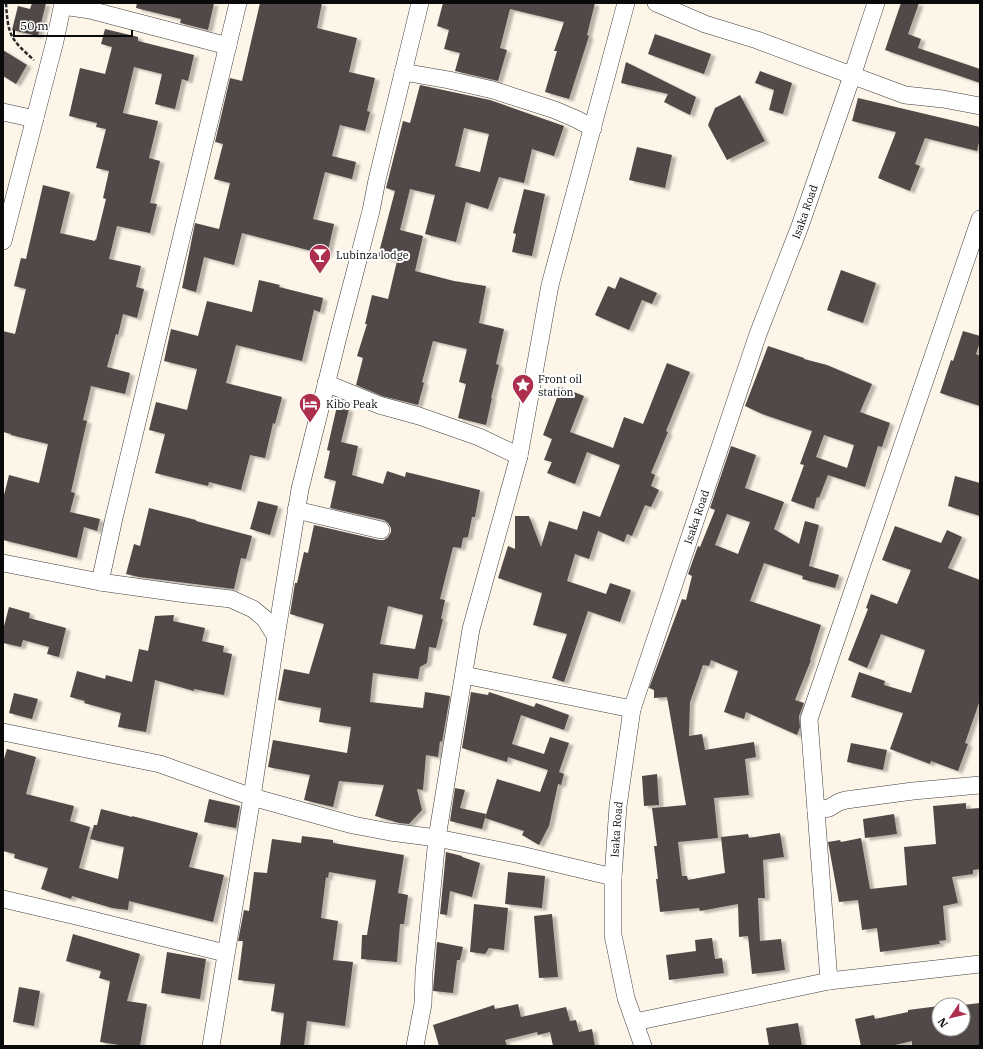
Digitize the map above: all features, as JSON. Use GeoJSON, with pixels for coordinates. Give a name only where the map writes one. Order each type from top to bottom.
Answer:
{"type":"FeatureCollection","features":[{"type":"Feature","properties":{"kind":"street"},"geometry":{"type":"LineString","coordinates":[[100,582],[114,518],[238,3]]}},
{"type":"Feature","properties":{"kind":"street"},"geometry":{"type":"LineString","coordinates":[[210,1046],[252,797],[300,489],[371,211],[377,180],[420,3]]}},
{"type":"Feature","properties":{"kind":"street"},"geometry":{"type":"LineString","coordinates":[[415,1046],[423,1004],[424,972],[437,838],[471,629],[519,456],[550,285],[626,3]]}},
{"type":"Feature","properties":{"kind":"street"},"geometry":{"type":"LineString","coordinates":[[656,3],[705,24],[757,40],[904,95],[943,99],[980,106]]}},
{"type":"Feature","properties":{"kind":"street","name":"Isaka Road"},"geometry":{"type":"LineString","coordinates":[[643,1046],[626,998],[613,935],[613,877],[618,806],[632,709],[758,334],[800,226],[876,3]]}},
{"type":"Feature","properties":{"kind":"street"},"geometry":{"type":"LineString","coordinates":[[3,241],[63,4],[228,46]]}},
{"type":"Feature","properties":{"kind":"street"},"geometry":{"type":"LineString","coordinates":[[403,72],[493,90],[555,110],[593,128]]}},
{"type":"Feature","properties":{"kind":"street"},"geometry":{"type":"LineString","coordinates":[[3,112],[35,119]]}},
{"type":"Feature","properties":{"kind":"street"},"geometry":{"type":"LineString","coordinates":[[829,981],[808,719],[980,219]]}},
{"type":"Feature","properties":{"kind":"street"},"geometry":{"type":"LineString","coordinates":[[326,383],[379,404],[419,416],[479,438],[519,456]]}},
{"type":"Feature","properties":{"kind":"street"},"geometry":{"type":"LineString","coordinates":[[296,510],[381,530]]}},
{"type":"Feature","properties":{"kind":"street"},"geometry":{"type":"LineString","coordinates":[[3,562],[100,582],[231,599],[252,608],[265,619],[276,637]]}},
{"type":"Feature","properties":{"kind":"street"},"geometry":{"type":"LineString","coordinates":[[464,675],[632,709]]}},
{"type":"Feature","properties":{"kind":"street"},"geometry":{"type":"LineString","coordinates":[[3,732],[160,764],[252,797],[353,825],[390,832],[437,838],[521,855],[613,877]]}},
{"type":"Feature","properties":{"kind":"street"},"geometry":{"type":"LineString","coordinates":[[816,810],[829,808],[846,800],[913,791],[980,785]]}},
{"type":"Feature","properties":{"kind":"street"},"geometry":{"type":"LineString","coordinates":[[3,899],[225,953]]}},
{"type":"Feature","properties":{"kind":"street"},"geometry":{"type":"LineString","coordinates":[[635,1022],[829,981],[980,964]]}},
{"type":"Feature","properties":{"kind":"path"},"geometry":{"type":"LineString","coordinates":[[6,3],[9,32],[12,38],[18,46],[47,72]]}},
{"type":"Feature","properties":{"kind":"building"},"geometry":{"type":"Polygon","coordinates":[[[32,3],[46,3],[38,36],[12,30],[18,6],[30,9],[32,3]]]}},
{"type":"Feature","properties":{"kind":"building"},"geometry":{"type":"Polygon","coordinates":[[[137,3],[214,3],[208,30],[180,23],[181,19],[136,8],[137,3]]]}},
{"type":"Feature","properties":{"kind":"building"},"geometry":{"type":"Polygon","coordinates":[[[260,3],[322,3],[317,28],[357,38],[349,72],[375,78],[367,111],[370,112],[365,131],[340,125],[332,156],[356,162],[352,179],[325,172],[313,219],[334,224],[327,255],[242,233],[234,265],[204,257],[196,292],[182,288],[195,223],[219,229],[230,183],[214,179],[223,144],[215,142],[230,78],[242,81],[260,3]]]}},
{"type":"Feature","properties":{"kind":"building"},"geometry":{"type":"Polygon","coordinates":[[[443,3],[595,3],[587,35],[589,36],[569,99],[545,92],[557,51],[554,51],[564,22],[510,9],[500,48],[507,50],[498,81],[455,71],[460,53],[444,49],[449,30],[437,26],[443,3]]]}},
{"type":"Feature","properties":{"kind":"building"},"geometry":{"type":"Polygon","coordinates":[[[901,3],[919,3],[908,34],[921,39],[918,48],[980,69],[980,83],[885,50],[901,3]]]}},
{"type":"Feature","properties":{"kind":"building"},"geometry":{"type":"Polygon","coordinates":[[[105,29],[138,37],[138,41],[194,55],[188,81],[182,79],[175,109],[155,104],[162,74],[134,67],[123,113],[158,121],[149,158],[160,161],[150,203],[157,204],[150,233],[117,226],[109,259],[141,266],[136,287],[144,289],[137,318],[123,314],[118,335],[116,334],[107,367],[130,373],[125,394],[91,386],[83,420],[87,421],[71,492],[75,493],[70,512],[100,519],[97,531],[84,527],[77,558],[3,540],[3,499],[9,475],[39,483],[48,444],[3,432],[3,331],[15,334],[26,289],[14,286],[21,258],[26,259],[43,185],[70,192],[60,233],[96,240],[106,199],[103,198],[109,171],[96,168],[106,129],[96,127],[97,123],[69,116],[80,68],[105,74],[112,47],[101,44],[105,29]]]}},
{"type":"Feature","properties":{"kind":"building"},"geometry":{"type":"Polygon","coordinates":[[[655,34],[711,54],[704,74],[648,54],[655,34]]]}},
{"type":"Feature","properties":{"kind":"building"},"geometry":{"type":"Polygon","coordinates":[[[3,50],[27,65],[16,84],[3,76],[3,50]]]}},
{"type":"Feature","properties":{"kind":"building"},"geometry":{"type":"Polygon","coordinates":[[[626,62],[696,97],[690,115],[664,102],[668,94],[621,83],[626,62]]]}},
{"type":"Feature","properties":{"kind":"building"},"geometry":{"type":"Polygon","coordinates":[[[760,71],[792,83],[783,114],[769,110],[774,90],[755,83],[760,71]]]}},
{"type":"Feature","properties":{"kind":"building"},"geometry":{"type":"Polygon","coordinates":[[[420,85],[490,100],[564,126],[554,156],[532,149],[524,183],[499,177],[488,209],[466,202],[456,242],[425,234],[435,195],[410,189],[400,230],[423,236],[415,271],[454,281],[486,286],[479,323],[504,329],[496,364],[499,365],[486,425],[458,418],[466,384],[459,382],[467,349],[433,341],[422,382],[424,383],[418,405],[382,396],[356,385],[363,358],[357,356],[367,324],[365,324],[372,295],[388,299],[397,261],[378,256],[395,191],[386,188],[403,121],[410,123],[420,85]],[[464,128],[455,166],[480,172],[489,134],[464,128]]]}},
{"type":"Feature","properties":{"kind":"building"},"geometry":{"type":"Polygon","coordinates":[[[740,95],[765,141],[727,160],[708,125],[715,108],[740,95]]]}},
{"type":"Feature","properties":{"kind":"building"},"geometry":{"type":"Polygon","coordinates":[[[858,98],[980,127],[980,138],[977,151],[925,138],[915,164],[920,166],[910,191],[878,178],[896,132],[852,121],[858,98]]]}},
{"type":"Feature","properties":{"kind":"building"},"geometry":{"type":"Polygon","coordinates":[[[637,147],[672,155],[665,188],[629,180],[637,147]]]}},
{"type":"Feature","properties":{"kind":"building"},"geometry":{"type":"Polygon","coordinates":[[[524,189],[545,194],[532,256],[512,252],[516,234],[513,233],[524,189]]]}},
{"type":"Feature","properties":{"kind":"building"},"geometry":{"type":"Polygon","coordinates":[[[841,270],[876,283],[863,323],[827,310],[841,270]]]}},
{"type":"Feature","properties":{"kind":"building"},"geometry":{"type":"Polygon","coordinates":[[[620,277],[657,293],[652,304],[642,300],[629,330],[595,315],[608,286],[615,289],[620,277]]]}},
{"type":"Feature","properties":{"kind":"building"},"geometry":{"type":"Polygon","coordinates":[[[259,280],[280,285],[279,287],[323,298],[320,312],[314,310],[302,361],[236,345],[226,383],[282,397],[275,424],[273,423],[265,458],[250,455],[241,490],[209,482],[208,486],[155,473],[165,434],[149,430],[156,402],[187,410],[197,369],[164,361],[171,329],[198,336],[207,301],[252,312],[259,280]]]}},
{"type":"Feature","properties":{"kind":"building"},"geometry":{"type":"Polygon","coordinates":[[[963,331],[980,336],[980,342],[976,354],[980,356],[980,406],[940,393],[963,331]]]}},
{"type":"Feature","properties":{"kind":"building"},"geometry":{"type":"Polygon","coordinates":[[[768,346],[804,359],[827,365],[872,384],[860,412],[890,423],[882,447],[878,446],[865,487],[828,475],[819,498],[817,497],[814,509],[791,501],[804,465],[800,464],[812,431],[762,414],[745,406],[768,346]],[[824,435],[816,457],[847,468],[854,445],[824,435]]]}},
{"type":"Feature","properties":{"kind":"building"},"geometry":{"type":"Polygon","coordinates":[[[667,363],[690,372],[651,473],[655,475],[651,486],[659,490],[651,507],[645,505],[632,536],[627,534],[624,542],[598,531],[589,559],[575,554],[567,581],[606,594],[610,583],[631,590],[620,622],[588,611],[564,682],[552,678],[567,634],[533,625],[542,593],[498,578],[508,546],[515,549],[515,516],[529,516],[541,547],[549,521],[577,530],[583,511],[600,517],[620,465],[587,452],[575,484],[547,473],[552,462],[544,460],[552,439],[543,435],[561,387],[584,396],[570,432],[613,448],[624,417],[643,424],[667,363]]]}},
{"type":"Feature","properties":{"kind":"building"},"geometry":{"type":"Polygon","coordinates":[[[337,406],[349,409],[341,442],[358,446],[352,475],[383,484],[387,471],[405,477],[406,472],[480,490],[475,517],[472,517],[468,537],[463,538],[461,548],[453,547],[440,599],[445,600],[441,619],[443,619],[436,648],[429,647],[427,663],[420,667],[418,679],[373,673],[370,702],[423,708],[425,692],[450,696],[438,757],[426,755],[423,790],[417,789],[422,810],[409,824],[399,823],[375,816],[384,785],[339,781],[333,807],[304,800],[310,775],[268,767],[273,740],[347,753],[351,727],[319,722],[321,708],[278,700],[284,669],[309,674],[324,624],[290,614],[295,583],[297,583],[304,552],[308,553],[314,525],[379,540],[384,540],[391,532],[391,528],[384,520],[330,508],[336,481],[324,478],[330,451],[327,450],[337,406]],[[388,606],[380,644],[415,649],[423,615],[388,606]]]}},
{"type":"Feature","properties":{"kind":"building"},"geometry":{"type":"Polygon","coordinates":[[[731,446],[756,455],[745,488],[784,502],[774,529],[799,544],[805,521],[819,525],[809,566],[839,575],[835,588],[802,579],[803,576],[764,563],[750,601],[821,625],[811,660],[795,700],[804,703],[799,716],[800,727],[797,735],[746,712],[744,719],[724,712],[738,671],[711,660],[709,666],[703,665],[690,702],[689,736],[702,734],[705,750],[754,742],[756,757],[745,759],[749,795],[714,798],[718,838],[678,842],[682,876],[687,876],[688,880],[725,873],[721,837],[748,834],[749,838],[780,833],[784,857],[763,860],[765,898],[758,898],[760,941],[781,939],[785,970],[752,974],[748,936],[739,937],[738,904],[700,911],[699,908],[660,912],[654,846],[657,846],[652,808],[686,805],[667,697],[654,698],[654,690],[649,688],[682,599],[686,600],[692,576],[688,574],[698,546],[700,547],[715,510],[710,508],[731,446]],[[727,514],[715,545],[738,554],[750,522],[727,514]]]}},
{"type":"Feature","properties":{"kind":"building"},"geometry":{"type":"Polygon","coordinates":[[[955,476],[980,483],[980,516],[948,506],[955,476]]]}},
{"type":"Feature","properties":{"kind":"building"},"geometry":{"type":"Polygon","coordinates":[[[258,501],[278,506],[270,535],[250,529],[258,501]]]}},
{"type":"Feature","properties":{"kind":"building"},"geometry":{"type":"Polygon","coordinates":[[[149,508],[252,536],[246,559],[241,558],[234,589],[126,574],[134,544],[140,546],[149,508]]]}},
{"type":"Feature","properties":{"kind":"building"},"geometry":{"type":"Polygon","coordinates":[[[895,526],[941,543],[947,530],[962,537],[948,568],[980,580],[980,700],[965,743],[968,744],[958,771],[931,761],[930,764],[890,749],[903,713],[851,697],[859,672],[885,681],[884,685],[911,693],[925,650],[881,634],[867,668],[848,660],[868,609],[866,608],[871,594],[897,604],[911,570],[882,560],[895,526]]]}},
{"type":"Feature","properties":{"kind":"building"},"geometry":{"type":"Polygon","coordinates":[[[9,607],[30,613],[29,618],[66,628],[59,657],[47,654],[49,647],[23,640],[21,647],[3,643],[3,630],[9,607]]]}},
{"type":"Feature","properties":{"kind":"building"},"geometry":{"type":"Polygon","coordinates":[[[174,615],[173,621],[205,628],[202,641],[224,646],[223,652],[232,654],[224,695],[194,689],[194,691],[155,680],[146,732],[118,727],[121,713],[84,703],[85,701],[70,697],[77,671],[105,679],[106,675],[132,682],[139,649],[148,651],[155,616],[174,615]]]}},
{"type":"Feature","properties":{"kind":"building"},"geometry":{"type":"Polygon","coordinates":[[[471,692],[488,695],[489,692],[534,707],[536,703],[569,715],[564,730],[521,715],[512,744],[544,754],[550,737],[569,743],[559,772],[564,774],[561,785],[558,784],[549,826],[539,845],[522,835],[524,831],[485,818],[497,779],[540,792],[548,770],[508,757],[507,762],[462,748],[471,692]]]}},
{"type":"Feature","properties":{"kind":"building"},"geometry":{"type":"Polygon","coordinates":[[[14,693],[38,699],[32,719],[9,713],[14,693]]]}},
{"type":"Feature","properties":{"kind":"building"},"geometry":{"type":"Polygon","coordinates":[[[851,743],[887,750],[883,770],[847,762],[851,743]]]}},
{"type":"Feature","properties":{"kind":"building"},"geometry":{"type":"Polygon","coordinates":[[[7,749],[36,757],[26,794],[74,806],[70,821],[90,827],[79,868],[118,879],[124,847],[90,839],[94,825],[97,825],[101,809],[198,833],[189,867],[224,875],[213,922],[129,901],[128,910],[112,908],[72,896],[71,899],[41,889],[48,868],[14,858],[15,854],[3,851],[3,762],[7,749]]]}},
{"type":"Feature","properties":{"kind":"building"},"geometry":{"type":"Polygon","coordinates":[[[657,774],[659,805],[644,806],[642,776],[657,774]]]}},
{"type":"Feature","properties":{"kind":"building"},"geometry":{"type":"Polygon","coordinates":[[[455,788],[465,790],[460,808],[486,814],[482,829],[450,821],[455,788]]]}},
{"type":"Feature","properties":{"kind":"building"},"geometry":{"type":"Polygon","coordinates":[[[209,799],[240,806],[236,828],[204,822],[209,799]]]}},
{"type":"Feature","properties":{"kind":"building"},"geometry":{"type":"Polygon","coordinates":[[[966,803],[966,809],[980,808],[980,869],[973,870],[973,874],[952,877],[958,903],[943,906],[946,940],[939,941],[940,944],[880,952],[877,928],[862,930],[858,900],[839,902],[828,842],[840,840],[841,842],[861,838],[870,889],[907,885],[904,847],[936,844],[933,806],[966,803]]]}},
{"type":"Feature","properties":{"kind":"building"},"geometry":{"type":"Polygon","coordinates":[[[894,814],[897,834],[865,838],[863,819],[894,814]]]}},
{"type":"Feature","properties":{"kind":"building"},"geometry":{"type":"Polygon","coordinates":[[[302,836],[333,840],[333,843],[404,855],[398,893],[408,895],[404,924],[400,924],[397,962],[361,959],[362,935],[367,935],[376,880],[329,872],[328,878],[326,877],[321,918],[338,921],[333,960],[353,962],[345,1026],[307,1021],[304,1046],[280,1046],[284,1013],[271,1011],[275,984],[238,980],[243,941],[238,941],[244,910],[249,911],[254,872],[267,873],[272,839],[301,843],[302,836]]]}},
{"type":"Feature","properties":{"kind":"building"},"geometry":{"type":"Polygon","coordinates":[[[446,852],[480,863],[472,897],[450,891],[447,915],[440,914],[446,852]]]}},
{"type":"Feature","properties":{"kind":"building"},"geometry":{"type":"Polygon","coordinates":[[[508,872],[545,876],[542,908],[505,904],[508,872]]]}},
{"type":"Feature","properties":{"kind":"building"},"geometry":{"type":"Polygon","coordinates":[[[474,904],[508,908],[504,950],[489,948],[485,954],[470,952],[474,904]]]}},
{"type":"Feature","properties":{"kind":"building"},"geometry":{"type":"Polygon","coordinates":[[[552,914],[558,977],[539,978],[534,916],[552,914]]]}},
{"type":"Feature","properties":{"kind":"building"},"geometry":{"type":"Polygon","coordinates":[[[73,934],[140,954],[127,1001],[147,1004],[140,1046],[126,1046],[100,1042],[110,981],[99,978],[101,971],[66,961],[73,934]]]}},
{"type":"Feature","properties":{"kind":"building"},"geometry":{"type":"Polygon","coordinates":[[[712,938],[715,959],[722,958],[724,973],[669,980],[666,955],[696,951],[695,940],[712,938]]]}},
{"type":"Feature","properties":{"kind":"building"},"geometry":{"type":"Polygon","coordinates":[[[437,942],[463,947],[460,960],[457,960],[453,993],[433,991],[437,942]]]}},
{"type":"Feature","properties":{"kind":"building"},"geometry":{"type":"Polygon","coordinates":[[[167,952],[206,959],[200,999],[161,993],[167,952]]]}},
{"type":"Feature","properties":{"kind":"building"},"geometry":{"type":"Polygon","coordinates":[[[19,987],[40,991],[34,1026],[13,1022],[19,987]]]}},
{"type":"Feature","properties":{"kind":"building"},"geometry":{"type":"Polygon","coordinates":[[[980,1003],[980,1046],[912,1046],[912,1041],[891,1046],[861,1046],[855,1019],[874,1015],[875,1019],[908,1012],[908,1010],[931,1007],[931,1037],[971,1037],[971,1004],[980,1003]]]}},
{"type":"Feature","properties":{"kind":"building"},"geometry":{"type":"Polygon","coordinates":[[[518,1004],[521,1017],[566,1007],[570,1021],[576,1020],[579,1032],[592,1029],[595,1046],[553,1046],[550,1032],[538,1035],[537,1032],[505,1040],[507,1046],[439,1046],[433,1025],[494,1005],[495,1009],[518,1004]]]}},
{"type":"Feature","properties":{"kind":"building"},"geometry":{"type":"Polygon","coordinates":[[[798,1023],[802,1046],[769,1046],[766,1028],[798,1023]]]}},
{"type":"Feature","properties":{"kind":"place","name":"Lubinza lodge"},"geometry":{"type":"Point","coordinates":[320,274]}},
{"type":"Feature","properties":{"kind":"place","name":"Front oil station"},"geometry":{"type":"Point","coordinates":[523,404]}},
{"type":"Feature","properties":{"kind":"place","name":"Kibo Peak"},"geometry":{"type":"Point","coordinates":[310,424]}}]}
